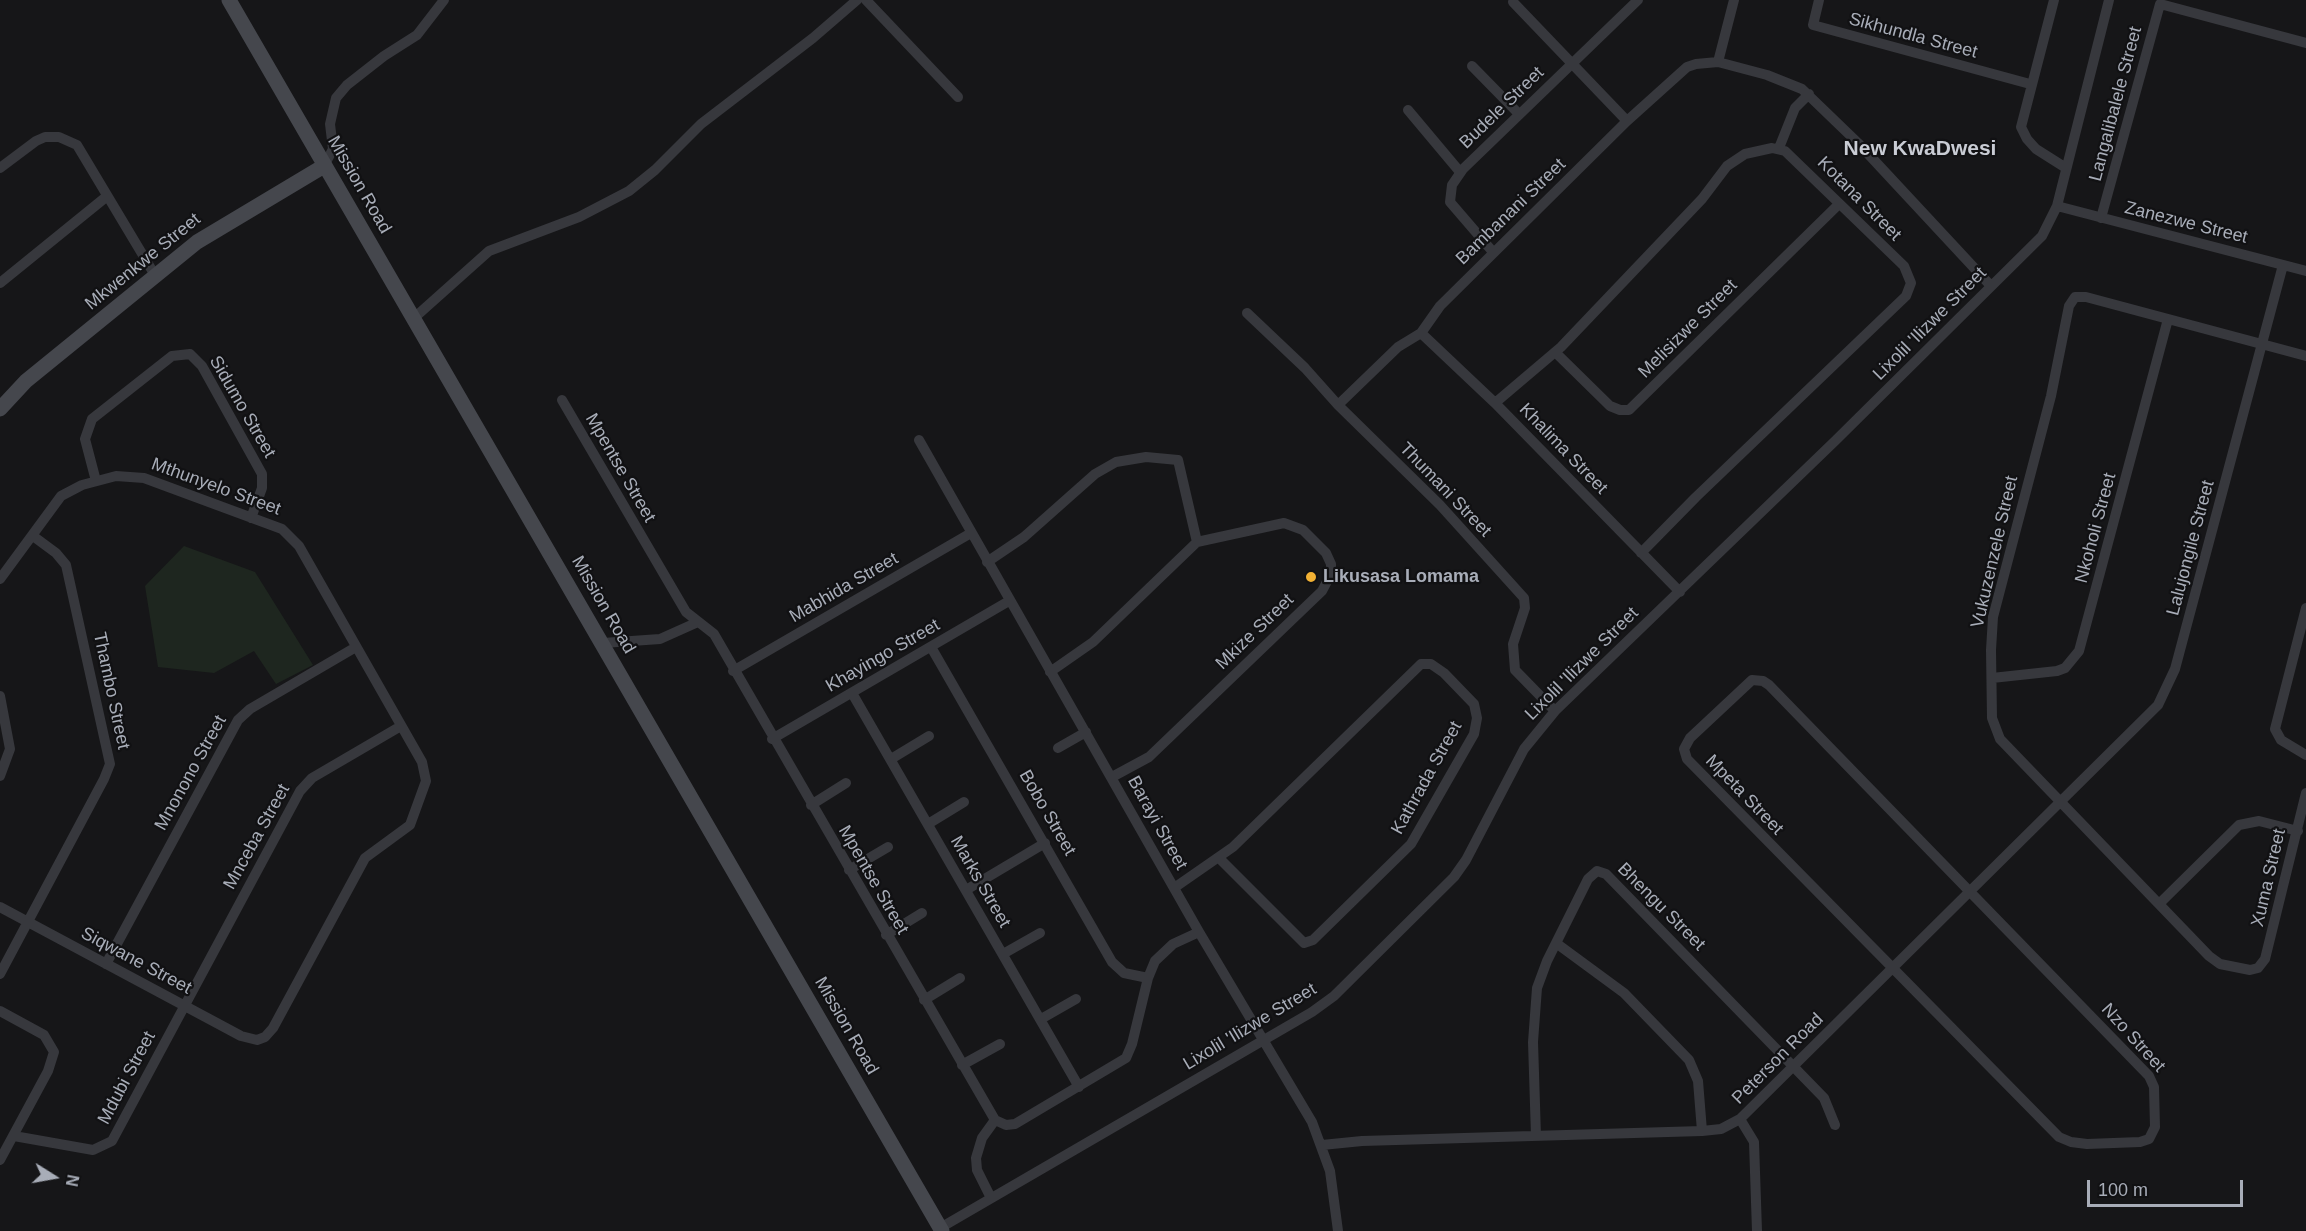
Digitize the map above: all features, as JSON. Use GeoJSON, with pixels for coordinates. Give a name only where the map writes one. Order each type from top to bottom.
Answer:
{"type":"FeatureCollection","features":[{"type":"Feature","properties":{"kind":"street","name":"Mission Road"},"geometry":{"type":"LineString","coordinates":[[229,0],[941,1230]]}},
{"type":"Feature","properties":{"kind":"street"},"geometry":{"type":"LineString","coordinates":[[324,166],[333,149],[330,124],[336,98],[347,85],[384,56],[417,35],[444,0]]}},
{"type":"Feature","properties":{"kind":"street"},"geometry":{"type":"LineString","coordinates":[[414,318],[489,251],[579,217],[629,191],[655,170],[701,124],[813,38],[857,0]]}},
{"type":"Feature","properties":{"kind":"street"},"geometry":{"type":"LineString","coordinates":[[866,0],[958,97]]}},
{"type":"Feature","properties":{"kind":"street","name":"Budele Street"},"geometry":{"type":"LineString","coordinates":[[1493,252],[1450,202],[1452,185],[1460,172],[1638,0]]}},
{"type":"Feature","properties":{"kind":"street"},"geometry":{"type":"LineString","coordinates":[[1734,0],[1718,62],[1776,78],[1809,94],[1991,286]]}},
{"type":"Feature","properties":{"kind":"street","name":"Sikhundla Street"},"geometry":{"type":"LineString","coordinates":[[1819,0],[1813,25],[2031,84]]}},
{"type":"Feature","properties":{"kind":"street"},"geometry":{"type":"LineString","coordinates":[[2054,0],[2022,118],[2022,133],[2036,149],[2066,168]]}},
{"type":"Feature","properties":{"kind":"street","name":"Lixolil 'Ilizwe Street"},"geometry":{"type":"LineString","coordinates":[[941,1230],[991,1198],[1312,1012],[1334,996],[1454,877],[1466,860],[1524,749],[1555,711],[1680,592],[2042,236],[2057,206],[2109,0]]}},
{"type":"Feature","properties":{"kind":"street"},"geometry":{"type":"LineString","coordinates":[[1513,2],[1627,121]]}},
{"type":"Feature","properties":{"kind":"street","name":"Langalibalele Street"},"geometry":{"type":"LineString","coordinates":[[2101,218],[2160,4],[2306,42]]}},
{"type":"Feature","properties":{"kind":"street","name":"Bambanani Street"},"geometry":{"type":"LineString","coordinates":[[1338,405],[1398,347],[1421,333],[1440,306],[1627,121],[1687,67],[1718,62]]}},
{"type":"Feature","properties":{"kind":"street"},"geometry":{"type":"LineString","coordinates":[[1472,66],[1519,114]]}},
{"type":"Feature","properties":{"kind":"street"},"geometry":{"type":"LineString","coordinates":[[1495,403],[1555,352],[1687,215],[1733,160],[1754,151],[1779,148],[1795,108],[1809,94]]}},
{"type":"Feature","properties":{"kind":"street"},"geometry":{"type":"LineString","coordinates":[[1408,110],[1460,172]]}},
{"type":"Feature","properties":{"kind":"street"},"geometry":{"type":"LineString","coordinates":[[0,168],[36,141],[45,138],[67,139],[77,145],[106,198],[156,277]]}},
{"type":"Feature","properties":{"kind":"street","name":"Kotana Street"},"geometry":{"type":"LineString","coordinates":[[1641,553],[1696,497],[1906,296],[1911,283],[1907,270],[1799,163],[1779,148]]}},
{"type":"Feature","properties":{"kind":"street","name":"Mkwenkwe Street"},"geometry":{"type":"LineString","coordinates":[[0,409],[26,381],[219,227],[324,166]]}},
{"type":"Feature","properties":{"kind":"street"},"geometry":{"type":"LineString","coordinates":[[0,283],[106,198]]}},
{"type":"Feature","properties":{"kind":"street","name":"Melisizwe Street"},"geometry":{"type":"LineString","coordinates":[[1555,352],[1610,406],[1620,410],[1629,410],[1839,204]]}},
{"type":"Feature","properties":{"kind":"street","name":"Zanezwe Street"},"geometry":{"type":"LineString","coordinates":[[2057,206],[2306,271]]}},
{"type":"Feature","properties":{"kind":"street","name":"Lalujongile Street"},"geometry":{"type":"LineString","coordinates":[[2062,802],[2149,715],[2167,691],[2175,669],[2283,265]]}},
{"type":"Feature","properties":{"kind":"street","name":"Vukuzenzele Street"},"geometry":{"type":"LineString","coordinates":[[2258,968],[2244,971],[2220,964],[2209,956],[2000,739],[1992,718],[1993,617],[2051,396],[2069,306],[2074,297],[2086,297],[2306,356]]}},
{"type":"Feature","properties":{"kind":"street","name":"Thumani Street"},"geometry":{"type":"LineString","coordinates":[[1247,314],[1305,368],[1338,405],[1445,510],[1524,598],[1526,608],[1513,644],[1515,670],[1555,711]]}},
{"type":"Feature","properties":{"kind":"street","name":"Nkoholi Street"},"geometry":{"type":"LineString","coordinates":[[1992,678],[2057,671],[2065,668],[2079,651],[2168,319]]}},
{"type":"Feature","properties":{"kind":"street","name":"Khalima Street"},"geometry":{"type":"LineString","coordinates":[[1421,333],[1495,403],[1680,592]]}},
{"type":"Feature","properties":{"kind":"street","name":"Sidumo Street"},"geometry":{"type":"LineString","coordinates":[[96,481],[85,439],[92,419],[172,356],[190,354],[202,366],[262,474],[262,488],[251,518]]}},
{"type":"Feature","properties":{"kind":"street","name":"Mpentse Street"},"geometry":{"type":"LineString","coordinates":[[562,400],[686,612],[714,634],[772,739],[995,1120]]}},
{"type":"Feature","properties":{"kind":"street","name":"Barayi Street"},"geometry":{"type":"LineString","coordinates":[[920,440],[1009,601],[1112,777],[1198,932],[1264,1040],[1322,1145],[1330,1171],[1338,1231]]}},
{"type":"Feature","properties":{"kind":"street"},"geometry":{"type":"LineString","coordinates":[[987,562],[1024,537],[1095,474],[1116,462],[1146,457],[1167,457],[1178,460],[1197,542],[1093,642],[1050,672]]}},
{"type":"Feature","properties":{"kind":"street","name":"Mthunyelo Street"},"geometry":{"type":"LineString","coordinates":[[0,579],[61,496],[96,481],[116,476],[135,476],[282,529],[293,538],[422,762],[426,781],[410,825],[365,858],[273,1028],[265,1037],[257,1040]]}},
{"type":"Feature","properties":{"kind":"street","name":"Mkize Street"},"geometry":{"type":"LineString","coordinates":[[1112,777],[1142,762],[1181,728],[1323,591],[1331,574],[1331,564],[1326,553],[1303,530],[1291,525],[1267,525],[1197,542]]}},
{"type":"Feature","properties":{"kind":"street","name":"Mabhida Street"},"geometry":{"type":"LineString","coordinates":[[733,671],[971,533]]}},
{"type":"Feature","properties":{"kind":"street","name":"Thambo Street"},"geometry":{"type":"LineString","coordinates":[[0,974],[110,764],[66,565],[56,553],[33,536]]}},
{"type":"Feature","properties":{"kind":"street","name":"Khayingo Street"},"geometry":{"type":"LineString","coordinates":[[772,739],[1009,601]]}},
{"type":"Feature","properties":{"kind":"street"},"geometry":{"type":"LineString","coordinates":[[2306,608],[2276,729],[2281,740],[2306,755]]}},
{"type":"Feature","properties":{"kind":"street"},"geometry":{"type":"LineString","coordinates":[[603,643],[660,639],[698,622]]}},
{"type":"Feature","properties":{"kind":"street","name":"Bobo Street"},"geometry":{"type":"LineString","coordinates":[[931,647],[1112,962],[1124,973],[1148,978]]}},
{"type":"Feature","properties":{"kind":"street","name":"Mnonono Street"},"geometry":{"type":"LineString","coordinates":[[106,964],[238,720],[250,709],[356,648]]}},
{"type":"Feature","properties":{"kind":"street","name":"Kathrada Street"},"geometry":{"type":"LineString","coordinates":[[1174,888],[1233,847],[1421,664],[1431,664],[1444,673],[1474,704],[1477,718],[1474,734],[1411,844],[1313,940],[1304,943],[1219,858]]}},
{"type":"Feature","properties":{"kind":"street","name":"Mpeta Street"},"geometry":{"type":"LineString","coordinates":[[1893,970],[1687,759],[1684,748],[1690,738],[1746,684],[1752,680],[1763,681],[1971,892]]}},
{"type":"Feature","properties":{"kind":"street","name":"Marks Street"},"geometry":{"type":"LineString","coordinates":[[852,693],[1079,1087]]}},
{"type":"Feature","properties":{"kind":"street"},"geometry":{"type":"LineString","coordinates":[[0,696],[10,749],[0,776]]}},
{"type":"Feature","properties":{"kind":"street","name":"Mnceba Street"},"geometry":{"type":"LineString","coordinates":[[184,1005],[306,782],[401,726]]}},
{"type":"Feature","properties":{"kind":"street"},"geometry":{"type":"LineString","coordinates":[[1058,748],[1086,732]]}},
{"type":"Feature","properties":{"kind":"street"},"geometry":{"type":"LineString","coordinates":[[891,759],[929,736]]}},
{"type":"Feature","properties":{"kind":"street"},"geometry":{"type":"LineString","coordinates":[[811,805],[846,783]]}},
{"type":"Feature","properties":{"kind":"street","name":"Xuma Street"},"geometry":{"type":"LineString","coordinates":[[2258,968],[2271,942],[2306,793]]}},
{"type":"Feature","properties":{"kind":"street"},"geometry":{"type":"LineString","coordinates":[[928,824],[964,802]]}},
{"type":"Feature","properties":{"kind":"street","name":"Peterson Road"},"geometry":{"type":"LineString","coordinates":[[1322,1145],[1362,1141],[1720,1129],[1740,1119],[2062,802]]}},
{"type":"Feature","properties":{"kind":"street"},"geometry":{"type":"LineString","coordinates":[[2160,903],[2239,825],[2259,821],[2298,831]]}},
{"type":"Feature","properties":{"kind":"street"},"geometry":{"type":"LineString","coordinates":[[966,890],[1045,843]]}},
{"type":"Feature","properties":{"kind":"street"},"geometry":{"type":"LineString","coordinates":[[849,870],[888,847]]}},
{"type":"Feature","properties":{"kind":"street","name":"Bhengu Street"},"geometry":{"type":"LineString","coordinates":[[1536,1136],[1534,1002],[1542,973],[1556,943],[1588,879],[1597,871],[1602,872],[1828,1102],[1835,1125]]}},
{"type":"Feature","properties":{"kind":"street","name":"Nzo Street"},"geometry":{"type":"LineString","coordinates":[[1893,970],[2059,1137],[2071,1142],[2087,1144],[2140,1142],[2149,1139],[2155,1127],[2152,1080],[1971,892]]}},
{"type":"Feature","properties":{"kind":"street","name":"Siqwane Street"},"geometry":{"type":"LineString","coordinates":[[0,908],[241,1036],[257,1040]]}},
{"type":"Feature","properties":{"kind":"street"},"geometry":{"type":"LineString","coordinates":[[886,935],[922,914]]}},
{"type":"Feature","properties":{"kind":"street"},"geometry":{"type":"LineString","coordinates":[[991,1198],[983,1184],[976,1158],[982,1138],[995,1120],[1006,1125],[1015,1124],[1126,1058],[1135,1036],[1148,978],[1159,955],[1173,944],[1198,932]]}},
{"type":"Feature","properties":{"kind":"street"},"geometry":{"type":"LineString","coordinates":[[1003,954],[1040,933]]}},
{"type":"Feature","properties":{"kind":"street"},"geometry":{"type":"LineString","coordinates":[[1556,943],[1624,993],[1689,1060],[1698,1081],[1702,1131]]}},
{"type":"Feature","properties":{"kind":"street"},"geometry":{"type":"LineString","coordinates":[[924,1000],[960,978]]}},
{"type":"Feature","properties":{"kind":"street"},"geometry":{"type":"LineString","coordinates":[[1041,1019],[1076,999]]}},
{"type":"Feature","properties":{"kind":"street","name":"Mdubi Street"},"geometry":{"type":"LineString","coordinates":[[14,1136],[93,1150],[106,1146],[117,1132],[184,1005]]}},
{"type":"Feature","properties":{"kind":"street"},"geometry":{"type":"LineString","coordinates":[[0,1011],[44,1035],[54,1052],[48,1071],[0,1160]]}},
{"type":"Feature","properties":{"kind":"street"},"geometry":{"type":"LineString","coordinates":[[962,1065],[1000,1044]]}},
{"type":"Feature","properties":{"kind":"street"},"geometry":{"type":"LineString","coordinates":[[1740,1119],[1754,1142],[1757,1231]]}},
{"type":"Feature","properties":{"kind":"shaded area"},"geometry":{"type":"Polygon","coordinates":[[[184,546],[255,572],[313,665],[276,684],[254,651],[214,673],[158,667],[145,586],[184,546]]]}},
{"type":"Feature","properties":{"kind":"place","name":"Likusasa Lomama"},"geometry":{"type":"Point","coordinates":[1311,577]}},
{"type":"Feature","properties":{"kind":"district","name":"New KwaDwesi"},"geometry":{"type":"Point","coordinates":[1920,149]}}]}
